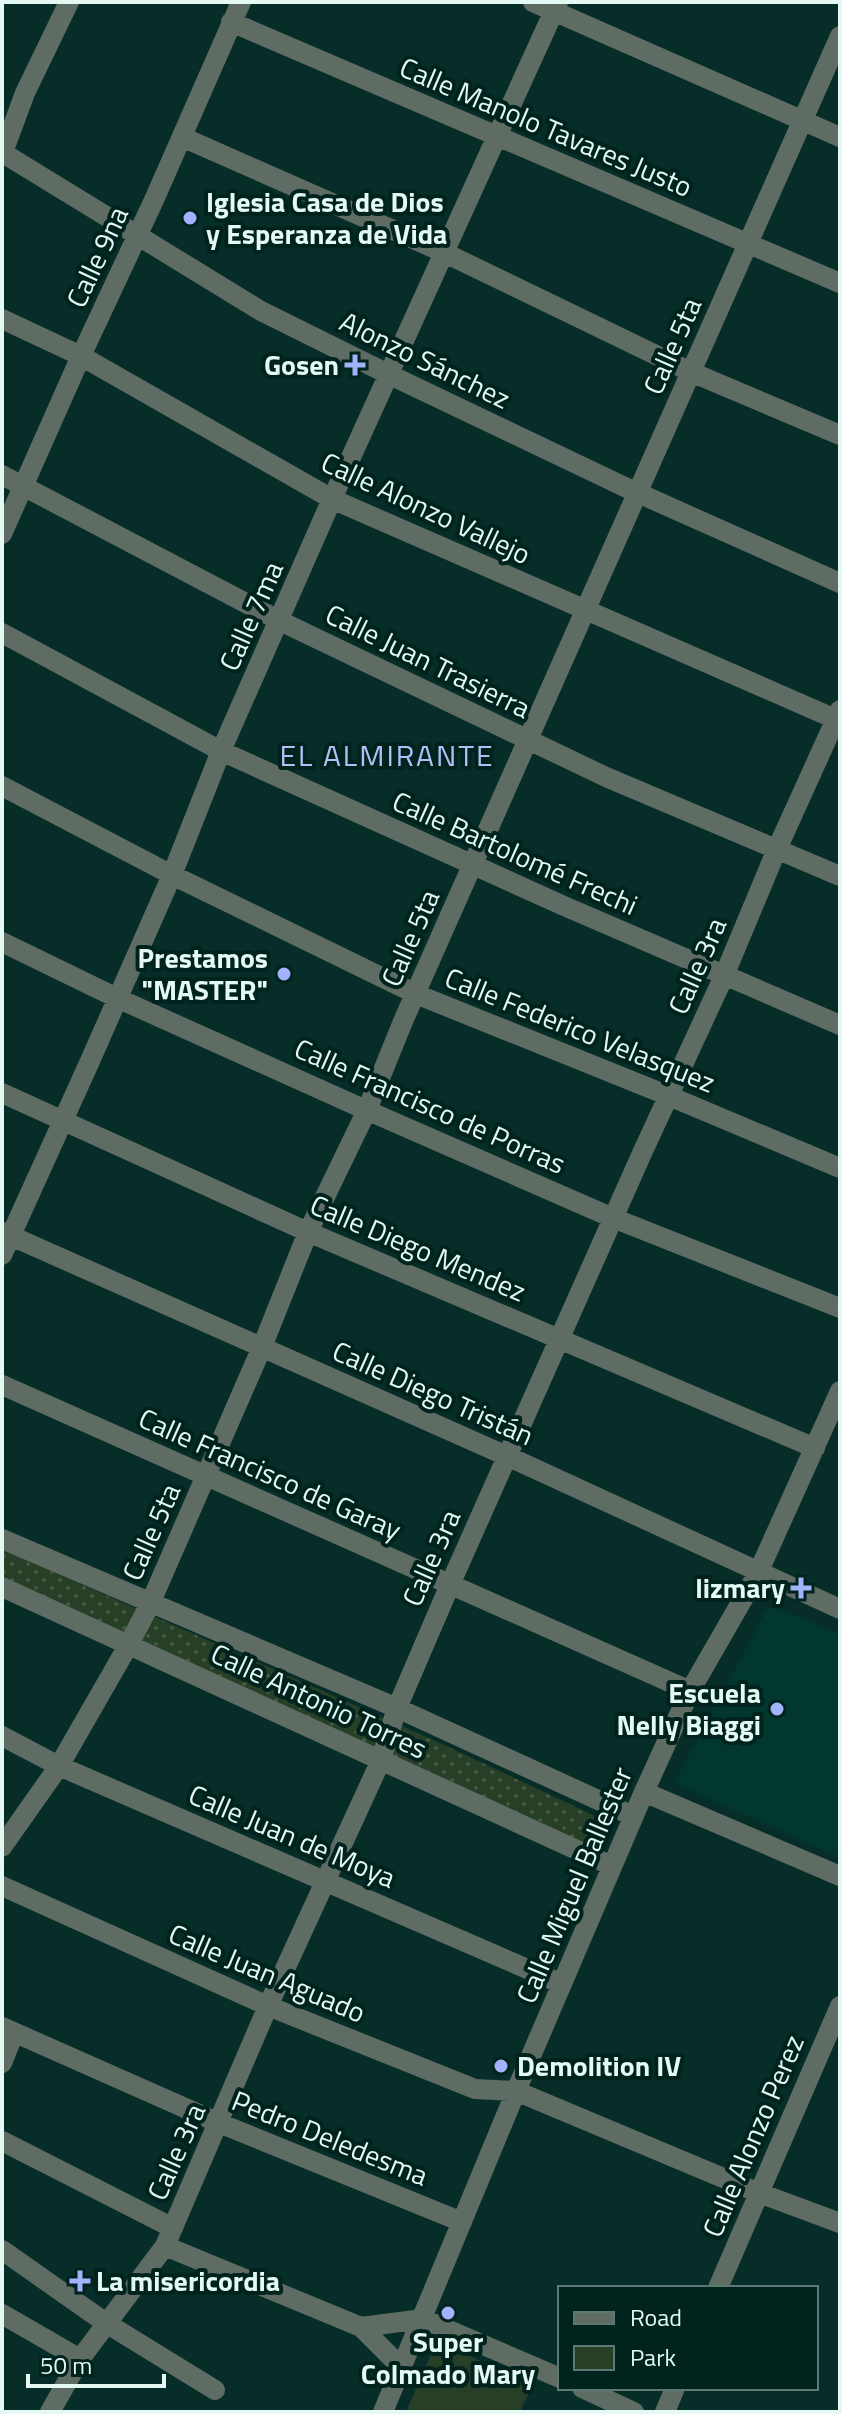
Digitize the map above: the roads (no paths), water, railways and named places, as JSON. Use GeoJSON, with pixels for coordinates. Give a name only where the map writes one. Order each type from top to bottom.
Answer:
{"type":"FeatureCollection","features":[{"type":"Feature","properties":{"kind":"street"},"geometry":{"type":"LineString","coordinates":[[2,154],[9,114],[25,93],[69,2]]}},
{"type":"Feature","properties":{"kind":"street","name":"Calle 9na"},"geometry":{"type":"LineString","coordinates":[[2,534],[241,2]]}},
{"type":"Feature","properties":{"kind":"street"},"geometry":{"type":"LineString","coordinates":[[533,2],[556,6],[840,137]]}},
{"type":"Feature","properties":{"kind":"street","name":"Calle 7ma"},"geometry":{"type":"LineString","coordinates":[[2,1255],[6,1234],[62,1122],[172,875],[221,751],[332,499],[556,6]]}},
{"type":"Feature","properties":{"kind":"street","name":"Calle Manolo Tavares Justo"},"geometry":{"type":"LineString","coordinates":[[231,22],[840,283]]}},
{"type":"Feature","properties":{"kind":"street","name":"Calle 5ta"},"geometry":{"type":"LineString","coordinates":[[2,1847],[59,1766],[150,1604],[262,1347],[308,1232],[367,1110],[840,36]]}},
{"type":"Feature","properties":{"kind":"street"},"geometry":{"type":"LineString","coordinates":[[182,137],[445,253],[691,372],[840,435]]}},
{"type":"Feature","properties":{"kind":"street","name":"Alonzo Sánchez"},"geometry":{"type":"LineString","coordinates":[[2,154],[261,311],[638,493],[840,583]]}},
{"type":"Feature","properties":{"kind":"street","name":"Calle Alonzo Vallejo"},"geometry":{"type":"LineString","coordinates":[[2,319],[81,356],[332,499],[586,611],[839,717]]}},
{"type":"Feature","properties":{"kind":"street","name":"Calle Juan Trasierra"},"geometry":{"type":"LineString","coordinates":[[2,475],[280,621],[606,777],[840,876]]}},
{"type":"Feature","properties":{"kind":"street","name":"Calle Bartolomé Frechi"},"geometry":{"type":"LineString","coordinates":[[2,633],[221,751],[840,1025]]}},
{"type":"Feature","properties":{"kind":"street","name":"Calle 3ra"},"geometry":{"type":"LineString","coordinates":[[50,2412],[80,2359],[169,2237],[268,2006],[381,1760],[397,1708],[449,1587],[724,976],[777,849],[839,717]]}},
{"type":"Feature","properties":{"kind":"street","name":"Calle Federico Velasquez"},"geometry":{"type":"LineString","coordinates":[[2,786],[172,875],[416,994],[840,1168]]}},
{"type":"Feature","properties":{"kind":"street","name":"Calle Francisco de Porras"},"geometry":{"type":"LineString","coordinates":[[2,942],[117,998],[613,1218],[840,1308]]}},
{"type":"Feature","properties":{"kind":"street","name":"Calle Diego Mendez"},"geometry":{"type":"LineString","coordinates":[[2,1093],[308,1232],[815,1448]]}},
{"type":"Feature","properties":{"kind":"street","name":"Calle Diego Tristán"},"geometry":{"type":"LineString","coordinates":[[6,1234],[507,1456],[840,1609]]}},
{"type":"Feature","properties":{"kind":"street","name":"Calle Francisco de Garay"},"geometry":{"type":"LineString","coordinates":[[2,1385],[449,1587],[690,1691]]}},
{"type":"Feature","properties":{"kind":"street","name":"Calle Miguel Ballester"},"geometry":{"type":"LineString","coordinates":[[383,2412],[633,1816],[690,1691],[758,1573],[840,1391]]}},
{"type":"Feature","properties":{"kind":"street"},"geometry":{"type":"LineString","coordinates":[[2,1539],[397,1708],[633,1816]]}},
{"type":"Feature","properties":{"kind":"street","name":"Calle Antonio Torres"},"geometry":{"type":"LineString","coordinates":[[2,1587],[612,1866]]}},
{"type":"Feature","properties":{"kind":"street","name":"Calle Juan de Moya"},"geometry":{"type":"LineString","coordinates":[[2,1736],[59,1766],[562,1984]]}},
{"type":"Feature","properties":{"kind":"street"},"geometry":{"type":"LineString","coordinates":[[644,1792],[840,1876]]}},
{"type":"Feature","properties":{"kind":"street","name":"Calle Juan Aguado"},"geometry":{"type":"LineString","coordinates":[[2,1886],[268,2006],[475,2089],[516,2091],[759,2193],[840,2223]]}},
{"type":"Feature","properties":{"kind":"street","name":"Calle Alonzo Perez"},"geometry":{"type":"LineString","coordinates":[[719,2286],[840,2006]]}},
{"type":"Feature","properties":{"kind":"street"},"geometry":{"type":"LineString","coordinates":[[2,2063],[8,2030]]}},
{"type":"Feature","properties":{"kind":"street","name":"Pedro Deledesma"},"geometry":{"type":"LineString","coordinates":[[8,2030],[219,2123],[462,2222]]}},
{"type":"Feature","properties":{"kind":"street"},"geometry":{"type":"LineString","coordinates":[[2,2141],[169,2237],[361,2327],[402,2368]]}},
{"type":"Feature","properties":{"kind":"street"},"geometry":{"type":"LineString","coordinates":[[2,2250],[106,2323],[215,2390]]}},
{"type":"Feature","properties":{"kind":"street"},"geometry":{"type":"LineString","coordinates":[[2,2314],[80,2359]]}},
{"type":"Feature","properties":{"kind":"street"},"geometry":{"type":"LineString","coordinates":[[361,2327],[423,2319],[558,2377]]}},
{"type":"Feature","properties":{"kind":"street"},"geometry":{"type":"LineString","coordinates":[[586,2390],[634,2412]]}},
{"type":"Feature","properties":{"kind":"street"},"geometry":{"type":"LineString","coordinates":[[665,2412],[674,2390]]}},
{"type":"Feature","properties":{"kind":"place","name":"Iglesia Casa de Dios y Esperanza de Vida"},"geometry":{"type":"Point","coordinates":[190,218]}},
{"type":"Feature","properties":{"kind":"place","name":"Gosen"},"geometry":{"type":"Point","coordinates":[355,365]}},
{"type":"Feature","properties":{"kind":"place","name":"Prestamos \"MASTER\""},"geometry":{"type":"Point","coordinates":[284,974]}},
{"type":"Feature","properties":{"kind":"place","name":"lizmary"},"geometry":{"type":"Point","coordinates":[801,1588]}},
{"type":"Feature","properties":{"kind":"place","name":"Escuela Nelly Biaggi"},"geometry":{"type":"Point","coordinates":[777,1709]}},
{"type":"Feature","properties":{"kind":"place","name":"Demolition IV"},"geometry":{"type":"Point","coordinates":[501,2066]}},
{"type":"Feature","properties":{"kind":"place","name":"La misericordia"},"geometry":{"type":"Point","coordinates":[80,2281]}},
{"type":"Feature","properties":{"kind":"place","name":"Super Colmado Mary"},"geometry":{"type":"Point","coordinates":[448,2313]}},
{"type":"Feature","properties":{"kind":"district","name":"EL ALMIRANTE"},"geometry":{"type":"Point","coordinates":[387,756]}}]}
